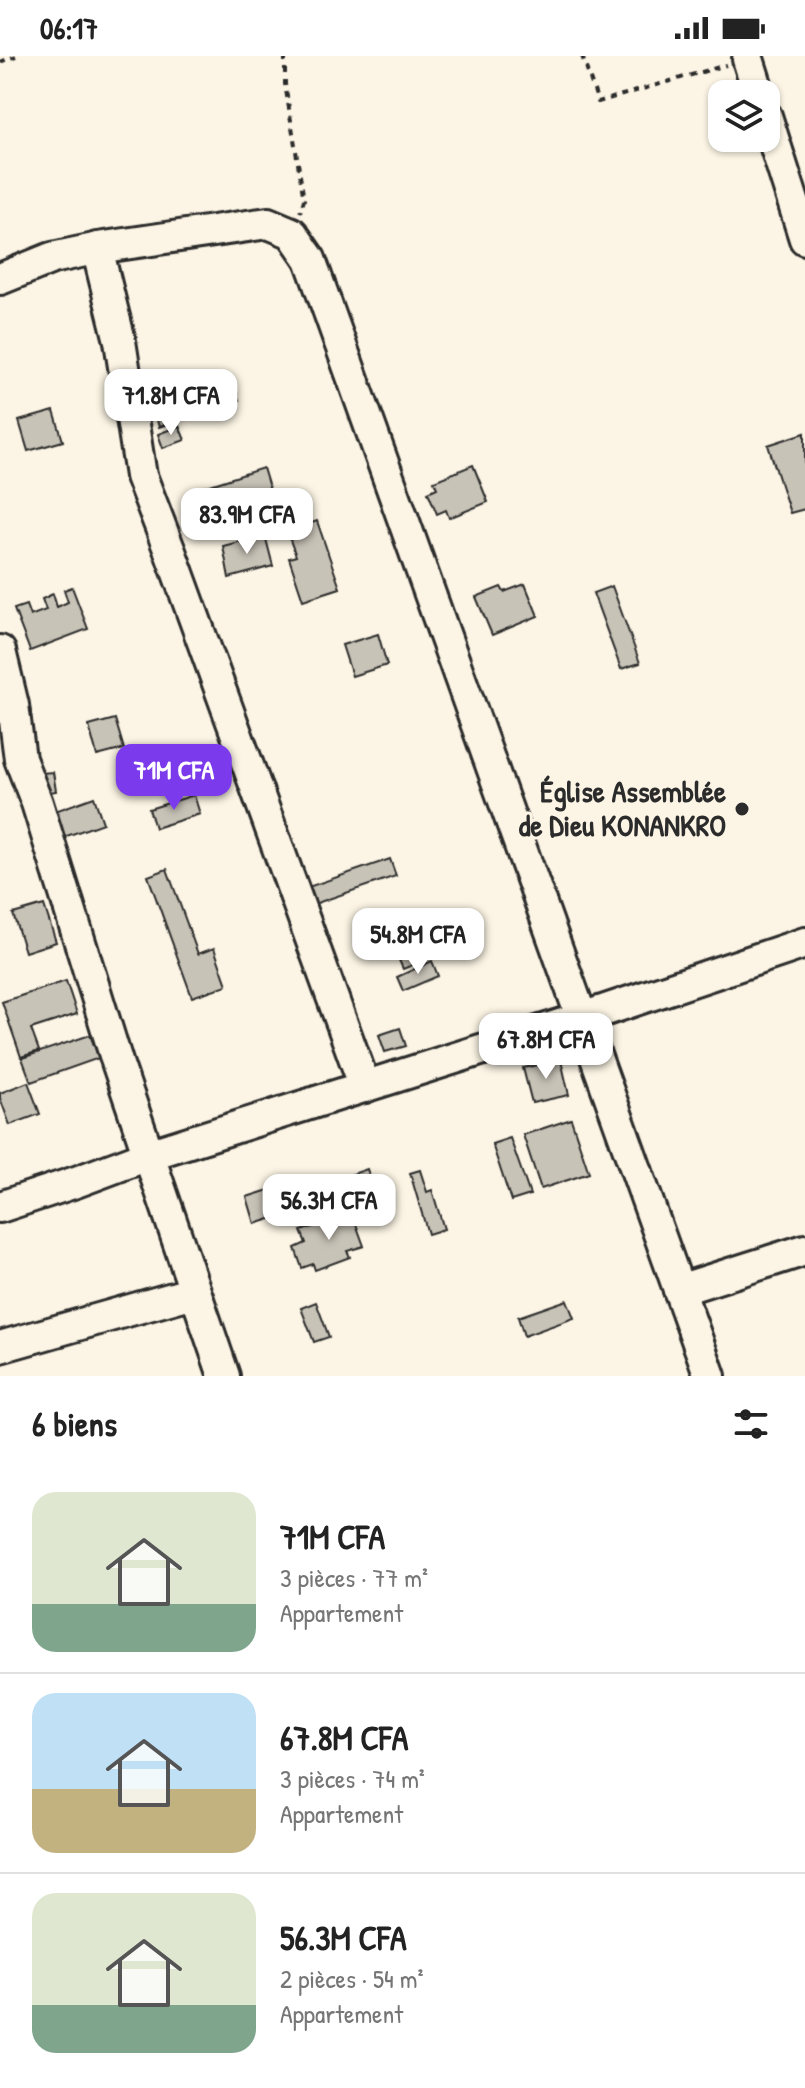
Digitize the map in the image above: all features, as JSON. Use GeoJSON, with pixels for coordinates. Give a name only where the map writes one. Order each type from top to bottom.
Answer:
{"type":"FeatureCollection","features":[{"type":"Feature","properties":{"kind":"street"},"geometry":{"type":"LineString","coordinates":[[748,59],[755,80]]}},
{"type":"Feature","properties":{"kind":"street"},"geometry":{"type":"LineString","coordinates":[[777,152],[805,239]]}},
{"type":"Feature","properties":{"kind":"street"},"geometry":{"type":"LineString","coordinates":[[0,279],[52,258],[97,248],[268,223],[292,233],[310,259],[710,1376]]}},
{"type":"Feature","properties":{"kind":"street"},"geometry":{"type":"LineString","coordinates":[[97,248],[120,341],[141,476],[365,1087]]}},
{"type":"Feature","properties":{"kind":"street"},"geometry":{"type":"LineString","coordinates":[[0,651],[13,705],[10,758],[37,803],[82,954],[224,1376]]}},
{"type":"Feature","properties":{"kind":"street"},"geometry":{"type":"LineString","coordinates":[[0,1207],[148,1155],[582,1018],[805,943]]}},
{"type":"Feature","properties":{"kind":"street"},"geometry":{"type":"LineString","coordinates":[[679,1290],[805,1250]]}},
{"type":"Feature","properties":{"kind":"street"},"geometry":{"type":"LineString","coordinates":[[0,1347],[194,1292]]}},
{"type":"Feature","properties":{"kind":"path"},"geometry":{"type":"LineString","coordinates":[[0,62],[16,56]]}},
{"type":"Feature","properties":{"kind":"path"},"geometry":{"type":"LineString","coordinates":[[285,56],[285,84],[304,200],[292,233]]}},
{"type":"Feature","properties":{"kind":"path"},"geometry":{"type":"LineString","coordinates":[[582,56],[598,102],[748,59]]}},
{"type":"Feature","properties":{"kind":"building"},"geometry":{"type":"Polygon","coordinates":[[[233,381],[239,400],[159,427],[153,407],[233,381]]]}},
{"type":"Feature","properties":{"kind":"building"},"geometry":{"type":"Polygon","coordinates":[[[54,411],[63,441],[28,451],[19,421],[54,411]]]}},
{"type":"Feature","properties":{"kind":"building"},"geometry":{"type":"Polygon","coordinates":[[[179,426],[185,440],[163,448],[158,434],[179,426]]]}},
{"type":"Feature","properties":{"kind":"building"},"geometry":{"type":"Polygon","coordinates":[[[805,433],[805,509],[790,513],[768,445],[805,433]]]}},
{"type":"Feature","properties":{"kind":"building"},"geometry":{"type":"Polygon","coordinates":[[[473,465],[488,502],[449,518],[446,510],[437,514],[428,492],[437,488],[434,481],[473,465]]]}},
{"type":"Feature","properties":{"kind":"building"},"geometry":{"type":"Polygon","coordinates":[[[263,468],[273,501],[205,522],[195,490],[263,468]]]}},
{"type":"Feature","properties":{"kind":"building"},"geometry":{"type":"Polygon","coordinates":[[[317,521],[340,588],[303,600],[289,558],[296,556],[287,532],[317,521]]]}},
{"type":"Feature","properties":{"kind":"building"},"geometry":{"type":"Polygon","coordinates":[[[265,535],[273,566],[229,578],[223,546],[265,535]]]}},
{"type":"Feature","properties":{"kind":"building"},"geometry":{"type":"Polygon","coordinates":[[[525,584],[538,616],[492,635],[476,597],[501,587],[504,592],[525,584]]]}},
{"type":"Feature","properties":{"kind":"building"},"geometry":{"type":"Polygon","coordinates":[[[612,586],[640,663],[621,669],[593,593],[612,586]]]}},
{"type":"Feature","properties":{"kind":"building"},"geometry":{"type":"Polygon","coordinates":[[[72,587],[88,629],[30,651],[14,609],[26,605],[30,616],[46,610],[42,599],[53,594],[57,607],[68,602],[64,590],[72,587]]]}},
{"type":"Feature","properties":{"kind":"building"},"geometry":{"type":"Polygon","coordinates":[[[378,634],[387,665],[352,676],[342,645],[378,634]]]}},
{"type":"Feature","properties":{"kind":"building"},"geometry":{"type":"Polygon","coordinates":[[[115,719],[124,749],[97,756],[89,726],[115,719]]]}},
{"type":"Feature","properties":{"kind":"building"},"geometry":{"type":"Polygon","coordinates":[[[53,772],[56,791],[44,793],[41,773],[53,772]]]}},
{"type":"Feature","properties":{"kind":"building"},"geometry":{"type":"Polygon","coordinates":[[[194,795],[200,814],[155,828],[149,809],[194,795]]]}},
{"type":"Feature","properties":{"kind":"building"},"geometry":{"type":"Polygon","coordinates":[[[94,797],[103,823],[64,837],[55,811],[94,797]]]}},
{"type":"Feature","properties":{"kind":"building"},"geometry":{"type":"Polygon","coordinates":[[[390,859],[396,876],[314,904],[308,887],[390,859]]]}},
{"type":"Feature","properties":{"kind":"building"},"geometry":{"type":"Polygon","coordinates":[[[167,869],[198,954],[214,948],[227,985],[192,997],[148,876],[167,869]]]}},
{"type":"Feature","properties":{"kind":"building"},"geometry":{"type":"Polygon","coordinates":[[[44,905],[56,942],[25,952],[13,914],[44,905]]]}},
{"type":"Feature","properties":{"kind":"building"},"geometry":{"type":"Polygon","coordinates":[[[414,913],[418,924],[392,935],[387,925],[414,913]]]}},
{"type":"Feature","properties":{"kind":"building"},"geometry":{"type":"Polygon","coordinates":[[[420,928],[432,957],[403,969],[390,940],[420,928]]]}},
{"type":"Feature","properties":{"kind":"building"},"geometry":{"type":"Polygon","coordinates":[[[432,961],[438,976],[403,991],[397,977],[432,961]]]}},
{"type":"Feature","properties":{"kind":"building"},"geometry":{"type":"Polygon","coordinates":[[[66,981],[77,1014],[31,1029],[39,1051],[21,1057],[2,1002],[66,981]]]}},
{"type":"Feature","properties":{"kind":"building"},"geometry":{"type":"Polygon","coordinates":[[[400,1028],[406,1046],[385,1052],[379,1035],[400,1028]]]}},
{"type":"Feature","properties":{"kind":"building"},"geometry":{"type":"Polygon","coordinates":[[[90,1035],[99,1058],[31,1082],[22,1058],[90,1035]]]}},
{"type":"Feature","properties":{"kind":"building"},"geometry":{"type":"Polygon","coordinates":[[[561,1060],[569,1095],[532,1103],[523,1068],[561,1060]]]}},
{"type":"Feature","properties":{"kind":"building"},"geometry":{"type":"Polygon","coordinates":[[[28,1082],[40,1114],[10,1125],[0,1093],[28,1082]]]}},
{"type":"Feature","properties":{"kind":"building"},"geometry":{"type":"Polygon","coordinates":[[[571,1119],[589,1173],[541,1189],[523,1135],[571,1119]]]}},
{"type":"Feature","properties":{"kind":"building"},"geometry":{"type":"Polygon","coordinates":[[[510,1138],[530,1195],[511,1201],[492,1144],[510,1138]]]}},
{"type":"Feature","properties":{"kind":"building"},"geometry":{"type":"Polygon","coordinates":[[[367,1169],[373,1187],[350,1195],[344,1177],[367,1169]]]}},
{"type":"Feature","properties":{"kind":"building"},"geometry":{"type":"Polygon","coordinates":[[[420,1170],[427,1192],[432,1190],[444,1229],[428,1234],[410,1173],[420,1170]]]}},
{"type":"Feature","properties":{"kind":"building"},"geometry":{"type":"Polygon","coordinates":[[[275,1188],[283,1215],[255,1224],[247,1197],[275,1188]]]}},
{"type":"Feature","properties":{"kind":"building"},"geometry":{"type":"Polygon","coordinates":[[[352,1213],[364,1246],[347,1251],[350,1257],[315,1270],[313,1264],[302,1268],[295,1248],[306,1243],[301,1231],[352,1213]]]}},
{"type":"Feature","properties":{"kind":"building"},"geometry":{"type":"Polygon","coordinates":[[[567,1300],[574,1318],[524,1336],[518,1317],[567,1300]]]}},
{"type":"Feature","properties":{"kind":"building"},"geometry":{"type":"Polygon","coordinates":[[[316,1302],[329,1337],[314,1342],[301,1308],[316,1302]]]}},
{"type":"Feature","properties":{"kind":"place","name":"Église Assemblée de Dieu KONANKRO"},"geometry":{"type":"Point","coordinates":[742,809]}}]}
